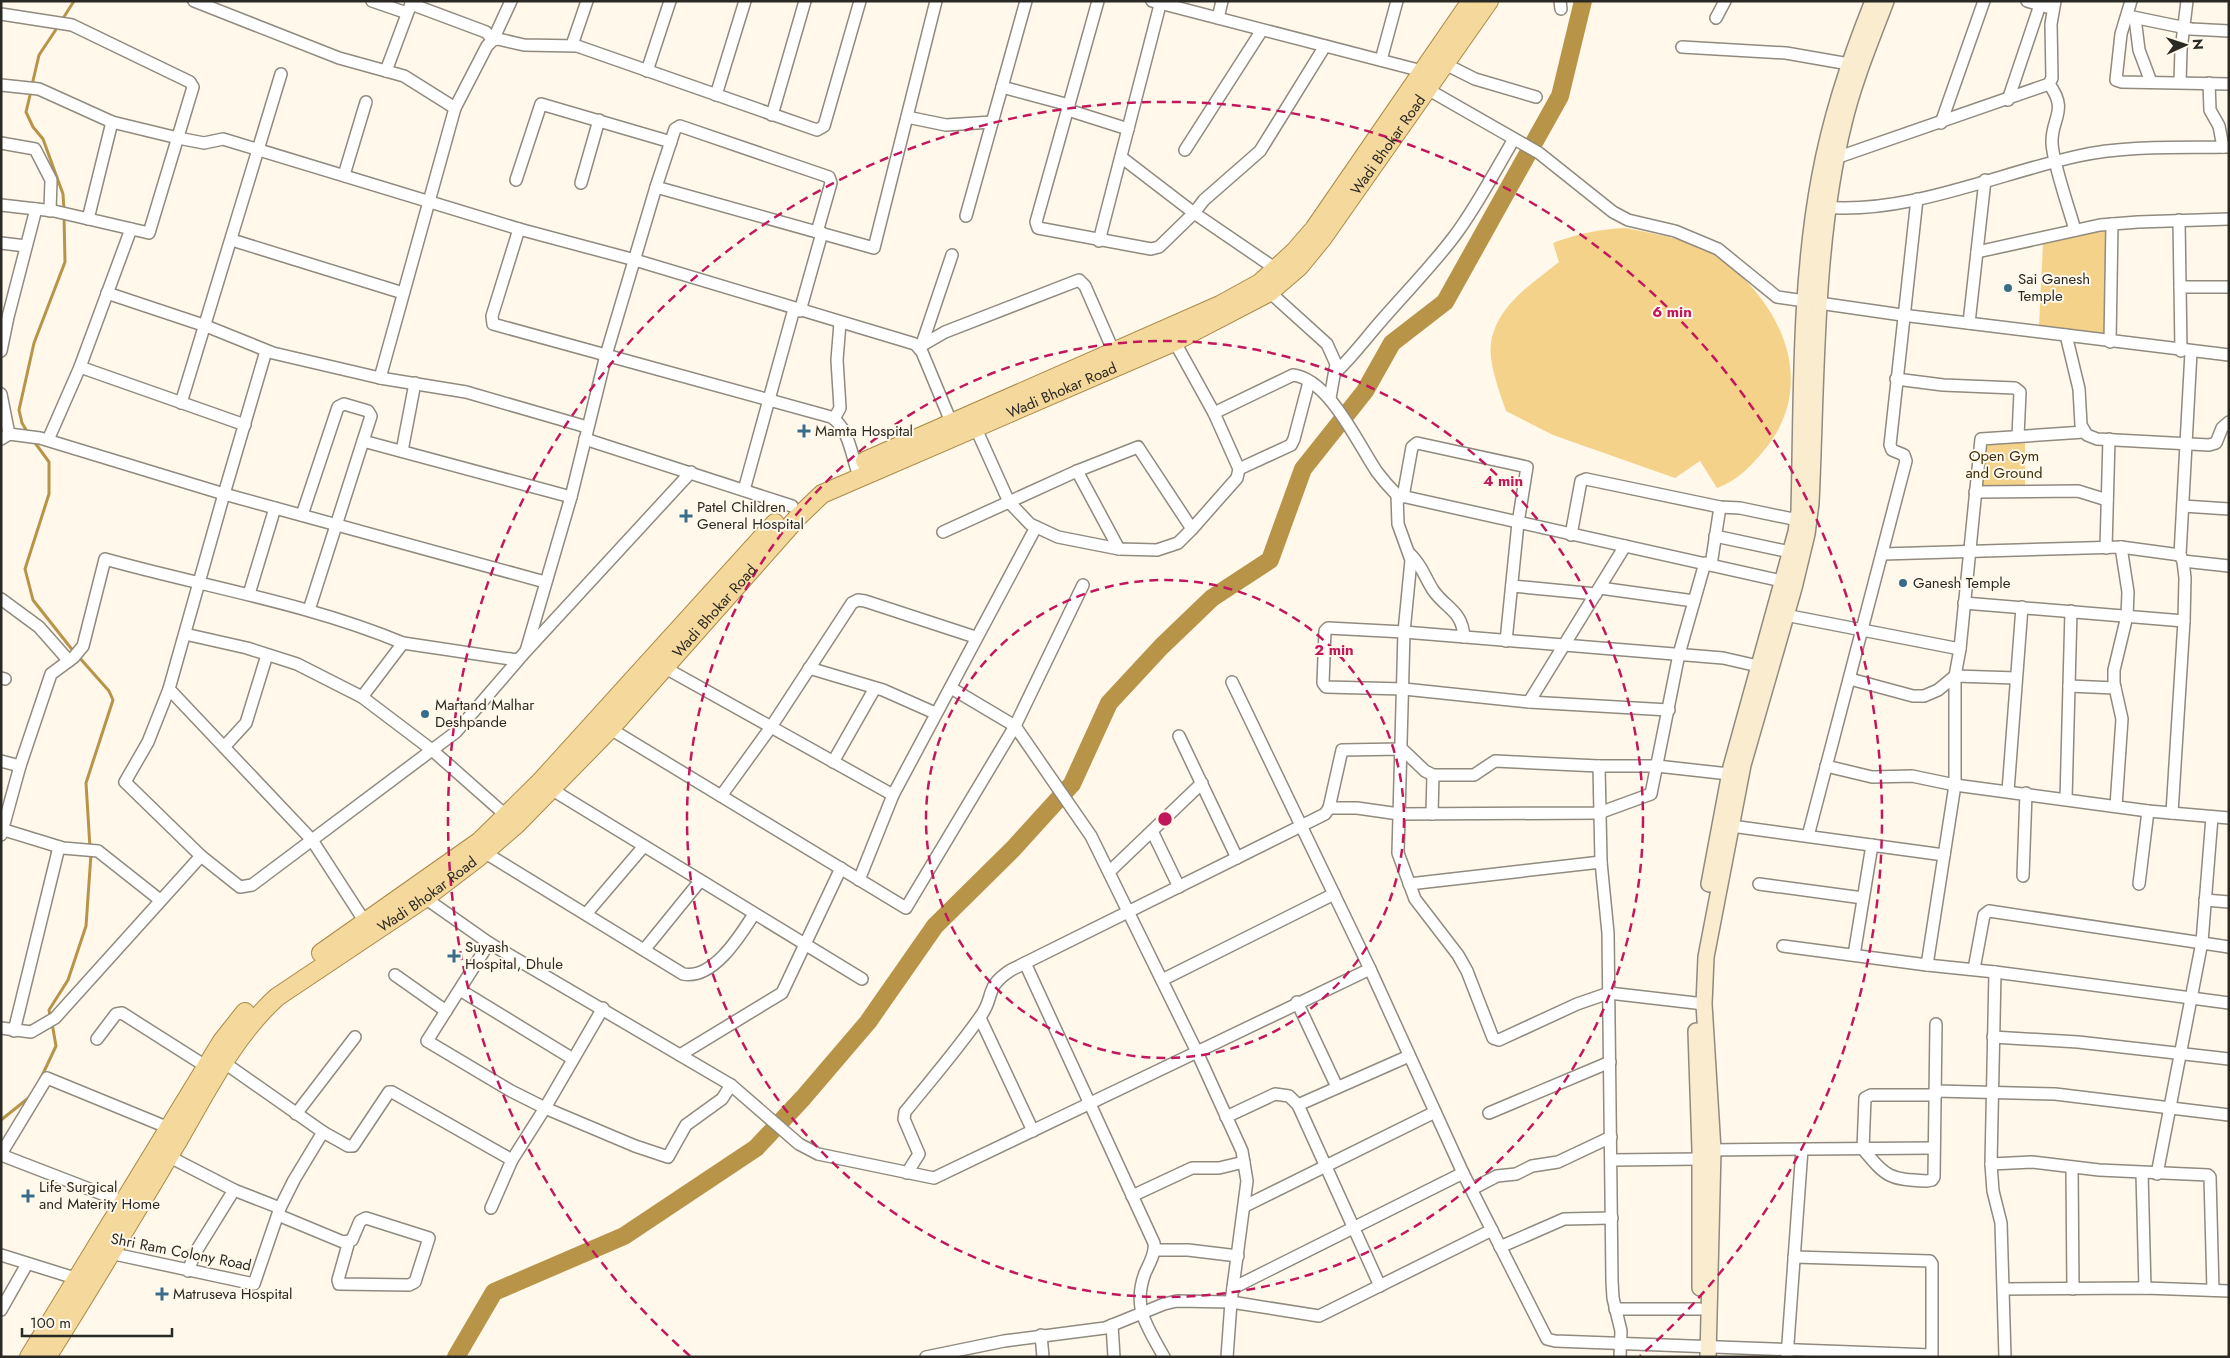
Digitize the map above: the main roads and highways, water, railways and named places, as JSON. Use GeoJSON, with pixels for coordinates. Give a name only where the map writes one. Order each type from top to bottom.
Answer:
{"type":"FeatureCollection","features":[{"type":"Feature","properties":{"kind":"main road","name":"Wadi Bhokar Road"},"geometry":{"type":"LineString","coordinates":[[29,1357],[78,1280],[104,1252],[123,1202],[162,1153],[169,1128],[215,1062],[277,997],[425,898],[484,852],[603,725],[792,506],[821,482],[857,471],[1171,336],[1265,288],[1299,266],[1322,239],[1471,1]]}},
{"type":"Feature","properties":{"kind":"main road","name":"Wadi Bhokar Road"},"geometry":{"type":"LineString","coordinates":[[1265,288],[1276,269],[1314,228],[1421,81],[1443,63],[1489,1]]}},
{"type":"Feature","properties":{"kind":"main road","name":"Wadi Bhokar Road"},"geometry":{"type":"LineString","coordinates":[[657,664],[806,508],[822,494],[857,471]]}},
{"type":"Feature","properties":{"kind":"main road","name":"Wadi Bhokar Road"},"geometry":{"type":"LineString","coordinates":[[47,1357],[104,1252],[245,1013],[267,991],[512,820]]}},
{"type":"Feature","properties":{"kind":"waterway"},"geometry":{"type":"LineString","coordinates":[[62,20],[74,1]]}},
{"type":"Feature","properties":{"kind":"waterway"},"geometry":{"type":"LineString","coordinates":[[456,1357],[494,1292],[624,1236],[756,1148],[803,1098],[868,1022],[935,926],[1013,849],[1072,784],[1109,703],[1161,647],[1212,598],[1270,560],[1303,469],[1365,391],[1392,343],[1445,302],[1560,96],[1583,1]]}},
{"type":"Feature","properties":{"kind":"waterway"},"geometry":{"type":"LineString","coordinates":[[32,85],[39,55],[59,25]]}},
{"type":"Feature","properties":{"kind":"waterway"},"geometry":{"type":"LineString","coordinates":[[31,91],[26,112],[33,127],[43,139],[63,194],[64,210]]}},
{"type":"Feature","properties":{"kind":"waterway"},"geometry":{"type":"LineString","coordinates":[[28,433],[22,423],[19,410],[34,343],[65,262],[64,216]]}},
{"type":"Feature","properties":{"kind":"waterway"},"geometry":{"type":"LineString","coordinates":[[33,440],[49,462],[49,494],[25,569],[33,600],[74,652]]}},
{"type":"Feature","properties":{"kind":"waterway"},"geometry":{"type":"LineString","coordinates":[[78,656],[109,691],[113,700],[86,783],[90,848]]}},
{"type":"Feature","properties":{"kind":"waterway"},"geometry":{"type":"LineString","coordinates":[[50,1016],[49,1010],[68,980],[86,926],[91,854]]}},
{"type":"Feature","properties":{"kind":"waterway"},"geometry":{"type":"LineString","coordinates":[[40,1080],[56,1046],[52,1023]]}},
{"type":"Feature","properties":{"kind":"waterway"},"geometry":{"type":"LineString","coordinates":[[1,1120],[31,1096]]}},
{"type":"Feature","properties":{"kind":"place","name":"Sai Ganesh Temple"},"geometry":{"type":"Point","coordinates":[2008,288]}},
{"type":"Feature","properties":{"kind":"place","name":"Mamta Hospital"},"geometry":{"type":"Point","coordinates":[804,431]}},
{"type":"Feature","properties":{"kind":"place","name":"Patel Children General Hospital"},"geometry":{"type":"Point","coordinates":[686,516]}},
{"type":"Feature","properties":{"kind":"place","name":"Ganesh Temple"},"geometry":{"type":"Point","coordinates":[1903,583]}},
{"type":"Feature","properties":{"kind":"place","name":"Martand Malhar Deshpande"},"geometry":{"type":"Point","coordinates":[425,714]}},
{"type":"Feature","properties":{"kind":"place","name":"Suyash Hospital, Dhule"},"geometry":{"type":"Point","coordinates":[454,956]}},
{"type":"Feature","properties":{"kind":"place","name":"Life Surgical and Materity Home"},"geometry":{"type":"Point","coordinates":[28,1196]}},
{"type":"Feature","properties":{"kind":"place","name":"Matruseva Hospital"},"geometry":{"type":"Point","coordinates":[162,1294]}},
{"type":"Feature","properties":{"kind":"park label","name":"Open Gym and Ground"},"geometry":{"type":"Point","coordinates":[2004,464]}}]}
